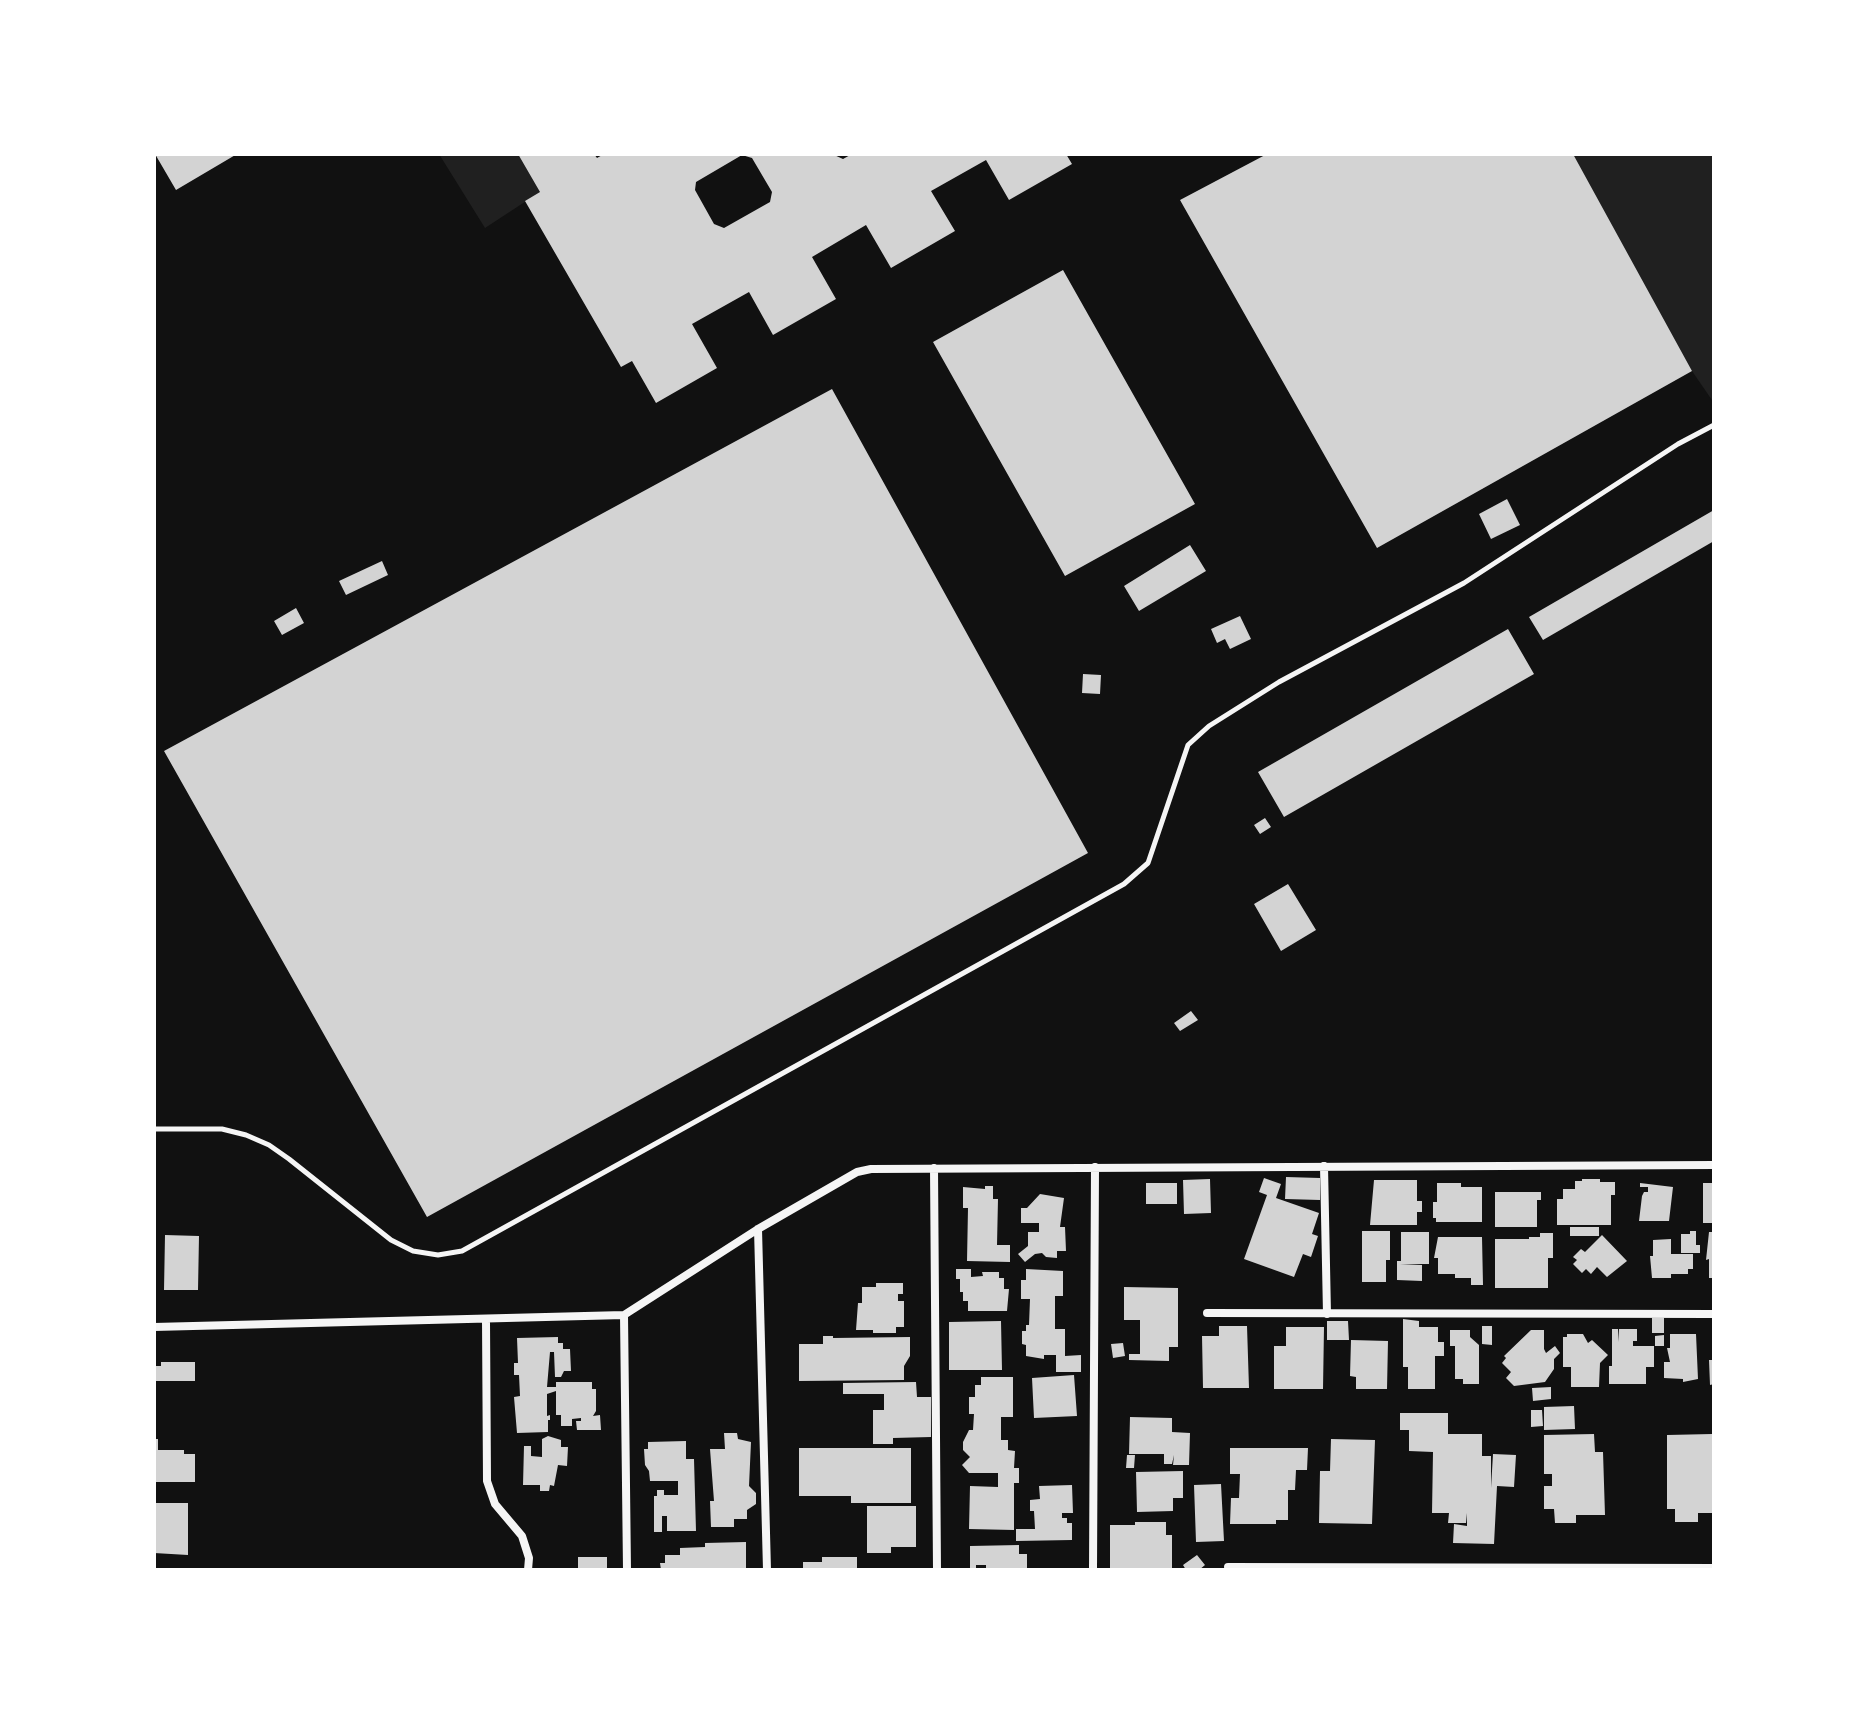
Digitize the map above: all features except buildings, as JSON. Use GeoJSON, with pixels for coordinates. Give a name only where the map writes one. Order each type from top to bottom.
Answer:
{"type":"FeatureCollection","features":[{"type":"Feature","properties":{"kind":"street"},"geometry":{"type":"LineString","coordinates":[[154,1327],[624,1315],[758,1229],[857,1172],[871,1169],[1714,1165]]}},
{"type":"Feature","properties":{"kind":"street"},"geometry":{"type":"LineString","coordinates":[[1324,1166],[1327,1314]]}},
{"type":"Feature","properties":{"kind":"street"},"geometry":{"type":"LineString","coordinates":[[1093,1570],[1095,1167]]}},
{"type":"Feature","properties":{"kind":"street"},"geometry":{"type":"LineString","coordinates":[[934,1168],[937,1570]]}},
{"type":"Feature","properties":{"kind":"street"},"geometry":{"type":"LineString","coordinates":[[758,1229],[767,1570]]}},
{"type":"Feature","properties":{"kind":"street"},"geometry":{"type":"LineString","coordinates":[[1207,1313],[1714,1314]]}},
{"type":"Feature","properties":{"kind":"street"},"geometry":{"type":"LineString","coordinates":[[624,1315],[627,1570]]}},
{"type":"Feature","properties":{"kind":"street"},"geometry":{"type":"LineString","coordinates":[[486,1320],[487,1481],[495,1504],[522,1536],[529,1558],[528,1570]]}},
{"type":"Feature","properties":{"kind":"street"},"geometry":{"type":"LineString","coordinates":[[1228,1567],[1714,1568]]}},
{"type":"Feature","properties":{"kind":"lane"},"geometry":{"type":"LineString","coordinates":[[154,1129],[222,1129],[246,1135],[269,1145],[289,1159],[391,1240],[413,1251],[438,1255],[462,1251],[1124,884],[1148,863],[1188,745],[1209,726],[1279,682],[1464,583],[1678,444],[1714,425]]}},
{"type":"Feature","properties":{"kind":"shaded area"},"geometry":{"type":"Polygon","coordinates":[[[439,154],[518,154],[540,192],[485,228],[439,154]]]}},
{"type":"Feature","properties":{"kind":"shaded area"},"geometry":{"type":"Polygon","coordinates":[[[1573,154],[1714,154],[1714,403],[1692,371],[1573,154]]]}}]}
